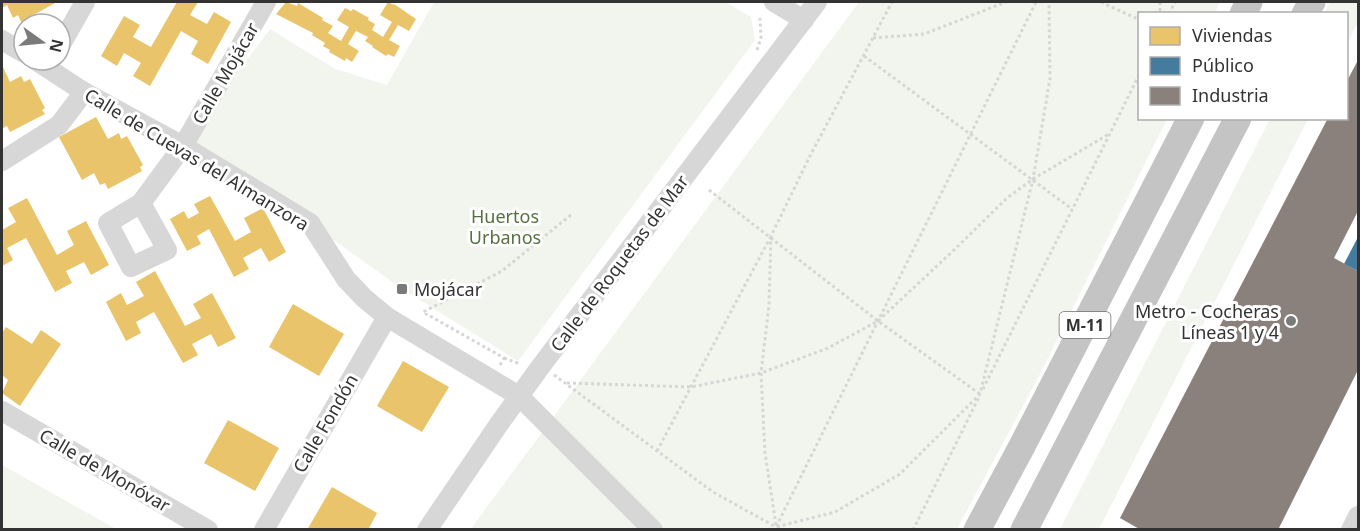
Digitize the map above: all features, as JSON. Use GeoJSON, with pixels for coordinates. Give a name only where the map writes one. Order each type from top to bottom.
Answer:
{"type":"FeatureCollection","features":[{"type":"Feature","properties":{"kind":"highway","name":"M-11"},"geometry":{"type":"LineString","coordinates":[[977,530],[1190,120]]}},
{"type":"Feature","properties":{"kind":"highway","name":"M-11"},"geometry":{"type":"LineString","coordinates":[[1024,530],[1237,122]]}},
{"type":"Feature","properties":{"kind":"street"},"geometry":{"type":"LineString","coordinates":[[72,25],[85,2]]}},
{"type":"Feature","properties":{"kind":"street","name":"Calle Mojácar"},"geometry":{"type":"LineString","coordinates":[[141,203],[183,146],[266,2]]}},
{"type":"Feature","properties":{"kind":"street"},"geometry":{"type":"LineString","coordinates":[[774,2],[804,20]]}},
{"type":"Feature","properties":{"kind":"street","name":"Calle de Roquetas de Mar"},"geometry":{"type":"LineString","coordinates":[[428,530],[541,366],[817,2]]}},
{"type":"Feature","properties":{"kind":"street","name":"Calle de Cuevas del Almanzora"},"geometry":{"type":"LineString","coordinates":[[57,72],[84,92],[183,146],[310,223],[346,279],[387,317],[519,396],[652,530]]}},
{"type":"Feature","properties":{"kind":"street"},"geometry":{"type":"LineString","coordinates":[[2,161],[59,125],[84,92]]}},
{"type":"Feature","properties":{"kind":"street","name":"Calle Fondón"},"geometry":{"type":"LineString","coordinates":[[264,530],[387,317]]}},
{"type":"Feature","properties":{"kind":"street","name":"Calle de Monóvar"},"geometry":{"type":"LineString","coordinates":[[2,411],[208,530]]}},
{"type":"Feature","properties":{"kind":"street"},"geometry":{"type":"LineString","coordinates":[[1351,530],[1359,516]]}},
{"type":"Feature","properties":{"kind":"path"},"geometry":{"type":"LineString","coordinates":[[657,451],[892,2]]}},
{"type":"Feature","properties":{"kind":"path"},"geometry":{"type":"LineString","coordinates":[[873,39],[924,34],[1006,2]]}},
{"type":"Feature","properties":{"kind":"path"},"geometry":{"type":"LineString","coordinates":[[778,529],[1036,2]]}},
{"type":"Feature","properties":{"kind":"path"},"geometry":{"type":"LineString","coordinates":[[541,366],[713,492],[778,529],[835,512],[900,474],[980,394],[1033,179],[1050,79],[1049,2]]}},
{"type":"Feature","properties":{"kind":"path"},"geometry":{"type":"LineString","coordinates":[[1101,2],[1138,19]]}},
{"type":"Feature","properties":{"kind":"path"},"geometry":{"type":"LineString","coordinates":[[864,56],[1072,209]]}},
{"type":"Feature","properties":{"kind":"path"},"geometry":{"type":"LineString","coordinates":[[913,530],[1138,77]]}},
{"type":"Feature","properties":{"kind":"path"},"geometry":{"type":"LineString","coordinates":[[565,383],[691,387],[761,373],[828,348],[878,321],[1007,198],[1033,179],[1109,134]]}},
{"type":"Feature","properties":{"kind":"path"},"geometry":{"type":"LineString","coordinates":[[710,190],[878,321],[980,394]]}},
{"type":"Feature","properties":{"kind":"path"},"geometry":{"type":"LineString","coordinates":[[491,379],[504,358],[423,312],[501,271],[572,214]]}},
{"type":"Feature","properties":{"kind":"path"},"geometry":{"type":"LineString","coordinates":[[771,236],[769,305],[761,373],[765,453],[778,529]]}},
{"type":"Feature","properties":{"kind":"green space","name":"Huertos Urbanos"},"geometry":{"type":"Polygon","coordinates":[[[434,2],[725,2],[751,17],[755,40],[518,361],[402,289],[310,223],[183,146],[270,29],[335,69],[387,85],[434,2]]]}},
{"type":"Feature","properties":{"kind":"green space"},"geometry":{"type":"Polygon","coordinates":[[[859,2],[1220,2],[1215,12],[1138,12],[1138,120],[1167,120],[1039,376],[957,529],[470,530],[859,2]]]}},
{"type":"Feature","properties":{"kind":"green space"},"geometry":{"type":"Polygon","coordinates":[[[1330,2],[1358,2],[1358,22],[1348,42],[1348,12],[1325,12],[1330,2]]]}},
{"type":"Feature","properties":{"kind":"green space"},"geometry":{"type":"Polygon","coordinates":[[[1269,120],[1307,120],[1099,529],[1060,529],[1269,120]]]}},
{"type":"Feature","properties":{"kind":"green space"},"geometry":{"type":"Polygon","coordinates":[[[2,465],[116,529],[2,529],[2,465]]]}},
{"type":"Feature","properties":{"kind":"building: Viviendas"},"geometry":{"type":"Polygon","coordinates":[[[2,2],[55,3],[39,12],[12,12],[12,16],[7,5],[2,8],[2,2]]]}},
{"type":"Feature","properties":{"kind":"building: Viviendas"},"geometry":{"type":"Polygon","coordinates":[[[177,2],[198,2],[190,15],[207,24],[214,12],[231,22],[208,64],[191,54],[198,41],[181,31],[150,86],[133,76],[141,63],[124,53],[117,66],[101,56],[124,16],[140,25],[133,37],[151,47],[177,2]]]}},
{"type":"Feature","properties":{"kind":"building: Viviendas"},"geometry":{"type":"Polygon","coordinates":[[[286,2],[297,6],[298,3],[323,18],[322,20],[333,26],[328,33],[341,41],[349,27],[337,20],[345,8],[351,11],[353,9],[369,18],[368,20],[375,24],[372,30],[383,37],[392,22],[380,15],[388,2],[416,19],[409,31],[398,25],[389,40],[400,46],[394,57],[388,54],[386,56],[372,47],[365,41],[368,37],[356,31],[348,44],[359,51],[352,62],[346,58],[345,61],[329,52],[330,50],[323,46],[325,43],[312,35],[313,33],[276,14],[286,2]]]}},
{"type":"Feature","properties":{"kind":"building: Viviendas"},"geometry":{"type":"Polygon","coordinates":[[[2,65],[10,82],[21,76],[24,82],[30,79],[45,108],[42,110],[45,114],[10,132],[7,126],[3,128],[2,126],[2,65]]]}},
{"type":"Feature","properties":{"kind":"building: Viviendas"},"geometry":{"type":"Polygon","coordinates":[[[96,117],[108,139],[119,133],[121,139],[127,136],[143,165],[140,167],[142,171],[108,189],[105,183],[100,185],[94,173],[82,180],[59,137],[96,117]]]}},
{"type":"Feature","properties":{"kind":"building: Viviendas"},"geometry":{"type":"Polygon","coordinates":[[[210,196],[235,241],[251,232],[244,218],[263,208],[286,252],[269,262],[261,248],[243,258],[249,269],[234,277],[209,229],[197,236],[201,244],[187,251],[170,219],[184,211],[188,219],[199,213],[194,204],[210,196]]]}},
{"type":"Feature","properties":{"kind":"building: Viviendas"},"geometry":{"type":"Polygon","coordinates":[[[27,198],[57,255],[74,245],[67,231],[86,221],[109,265],[91,275],[84,262],[66,271],[72,283],[55,292],[26,238],[7,248],[13,260],[2,266],[2,230],[16,222],[8,208],[27,198]]]}},
{"type":"Feature","properties":{"kind":"building: Viviendas"},"geometry":{"type":"Polygon","coordinates":[[[155,271],[185,326],[201,318],[193,304],[212,293],[236,338],[218,347],[211,334],[192,344],[198,355],[183,363],[154,312],[136,322],[141,333],[126,341],[106,302],[121,293],[127,305],[144,296],[136,282],[155,271]]]}},
{"type":"Feature","properties":{"kind":"building: Viviendas"},"geometry":{"type":"Polygon","coordinates":[[[293,304],[344,334],[319,376],[269,347],[293,304]]]}},
{"type":"Feature","properties":{"kind":"building: Viviendas"},"geometry":{"type":"Polygon","coordinates":[[[6,327],[32,344],[41,330],[61,344],[20,406],[2,393],[8,380],[2,375],[2,333],[6,327]]]}},
{"type":"Feature","properties":{"kind":"building: Viviendas"},"geometry":{"type":"Polygon","coordinates":[[[403,361],[449,387],[422,432],[377,406],[403,361]]]}},
{"type":"Feature","properties":{"kind":"building: Viviendas"},"geometry":{"type":"Polygon","coordinates":[[[228,420],[279,448],[255,491],[204,463],[228,420]]]}},
{"type":"Feature","properties":{"kind":"building: Viviendas"},"geometry":{"type":"Polygon","coordinates":[[[332,487],[377,513],[368,530],[307,530],[332,487]]]}},
{"type":"Feature","properties":{"kind":"building: Público"},"geometry":{"type":"Polygon","coordinates":[[[1358,237],[1358,271],[1344,264],[1358,237]]]}},
{"type":"Feature","properties":{"kind":"building: Industria","name":"Metro - Cocheras Líneas 1 y 4"},"geometry":{"type":"Polygon","coordinates":[[[1358,60],[1358,211],[1334,258],[1358,271],[1358,370],[1278,530],[1141,530],[1120,518],[1327,120],[1348,120],[1348,79],[1358,60]]]}},
{"type":"Feature","properties":{"kind":"place","name":"Mojácar"},"geometry":{"type":"Point","coordinates":[402,289]}},
{"type":"Feature","properties":{"kind":"place","name":"Metro - Cocheras Líneas 1 y 4"},"geometry":{"type":"Point","coordinates":[1291,321]}}]}
